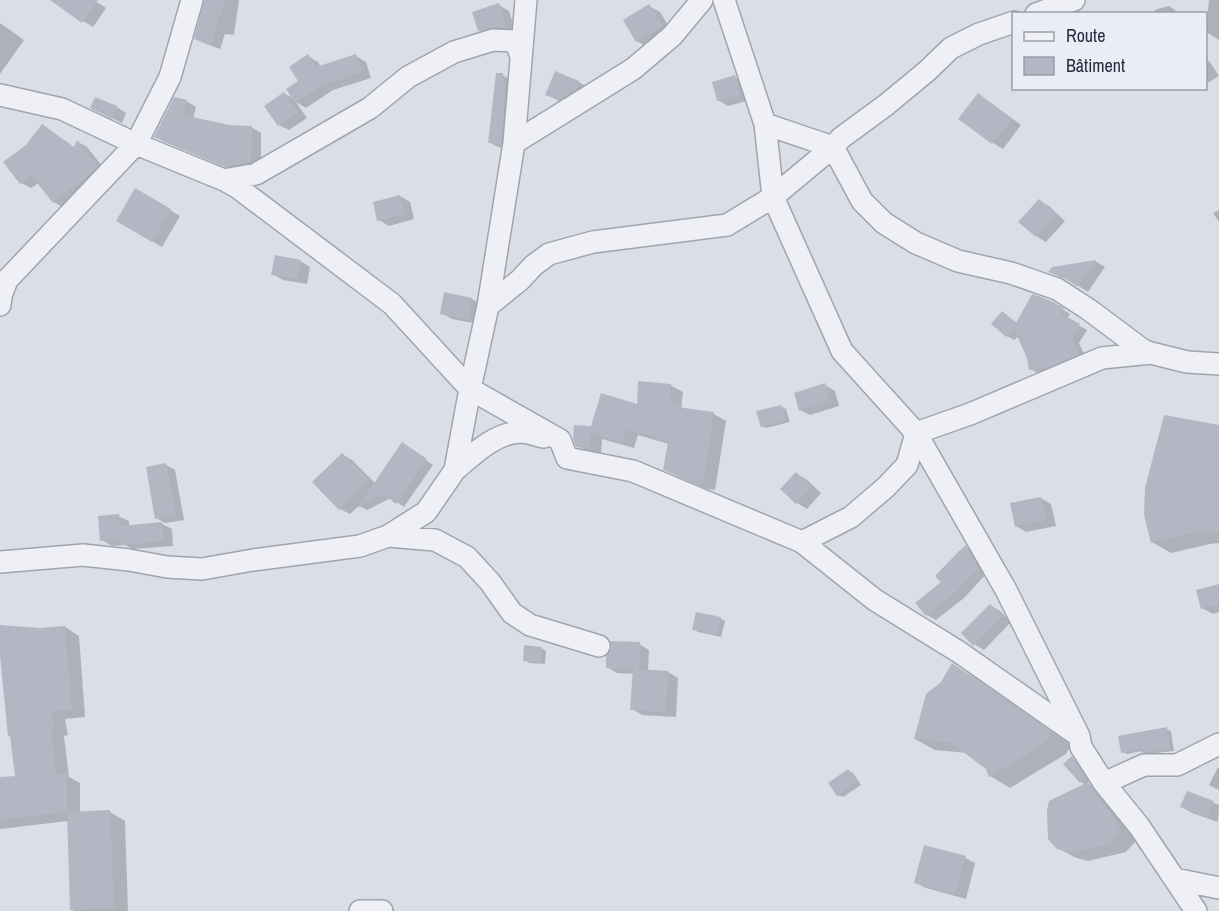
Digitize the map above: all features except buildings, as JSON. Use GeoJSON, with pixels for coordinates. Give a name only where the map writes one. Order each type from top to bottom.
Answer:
{"type":"FeatureCollection","features":[{"type":"Feature","properties":{"kind":"street"},"geometry":{"type":"LineString","coordinates":[[0,305],[7,280],[136,144],[170,77],[192,0]]}},
{"type":"Feature","properties":{"kind":"street"},"geometry":{"type":"LineString","coordinates":[[455,470],[488,306],[514,143],[526,0]]}},
{"type":"Feature","properties":{"kind":"street"},"geometry":{"type":"LineString","coordinates":[[514,143],[633,69],[672,36],[702,0]]}},
{"type":"Feature","properties":{"kind":"street"},"geometry":{"type":"LineString","coordinates":[[724,0],[765,124],[773,197],[842,351],[916,433],[1006,590],[1079,736],[1081,747],[1104,783],[1139,826],[1196,911]]}},
{"type":"Feature","properties":{"kind":"street"},"geometry":{"type":"LineString","coordinates":[[1041,12],[1074,0]]}},
{"type":"Feature","properties":{"kind":"street"},"geometry":{"type":"LineString","coordinates":[[488,306],[549,254],[593,242],[727,225],[773,197],[841,138],[927,71],[951,48],[979,34],[1012,23]]}},
{"type":"Feature","properties":{"kind":"street"},"geometry":{"type":"LineString","coordinates":[[224,180],[256,174],[370,108],[408,77],[454,52],[493,40],[514,41],[521,56]]}},
{"type":"Feature","properties":{"kind":"street"},"geometry":{"type":"LineString","coordinates":[[0,96],[62,109],[136,144],[237,187],[392,304],[470,389],[560,440],[567,458],[633,471],[802,543],[875,600],[959,652],[1079,736]]}},
{"type":"Feature","properties":{"kind":"street"},"geometry":{"type":"LineString","coordinates":[[765,124],[833,147],[862,201],[884,223],[916,243],[958,261],[1011,273],[1057,289],[1143,350],[1187,362],[1219,364]]}},
{"type":"Feature","properties":{"kind":"street"},"geometry":{"type":"LineString","coordinates":[[916,433],[980,410],[1102,357],[1151,353]]}},
{"type":"Feature","properties":{"kind":"street"},"geometry":{"type":"LineString","coordinates":[[0,562],[83,555],[167,567],[202,569],[360,546],[388,536],[426,512],[455,470],[480,448],[500,437],[521,432],[560,440]]}},
{"type":"Feature","properties":{"kind":"street"},"geometry":{"type":"LineString","coordinates":[[802,543],[851,517],[886,487],[907,465],[916,433]]}},
{"type":"Feature","properties":{"kind":"street"},"geometry":{"type":"LineString","coordinates":[[388,536],[435,540],[443,544],[467,557],[490,582],[512,613],[530,625],[599,646]]}},
{"type":"Feature","properties":{"kind":"street"},"geometry":{"type":"LineString","coordinates":[[1104,783],[1144,765],[1177,765],[1219,744]]}},
{"type":"Feature","properties":{"kind":"street"},"geometry":{"type":"LineString","coordinates":[[1175,879],[1219,888]]}},
{"type":"Feature","properties":{"kind":"street"},"geometry":{"type":"LineString","coordinates":[[360,911],[382,911]]}}]}
